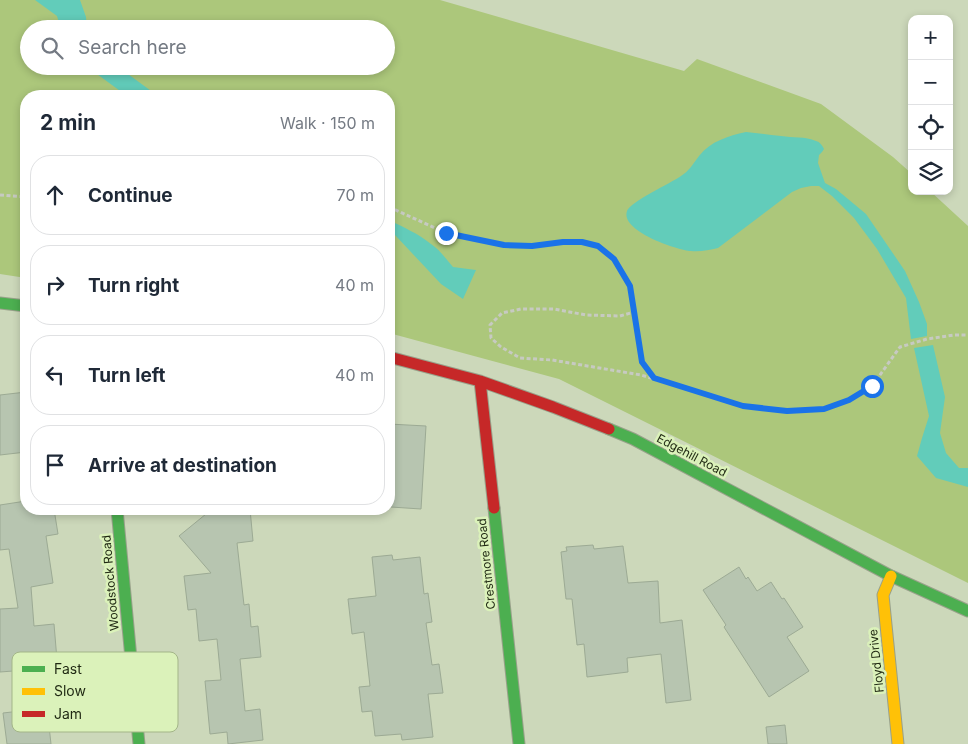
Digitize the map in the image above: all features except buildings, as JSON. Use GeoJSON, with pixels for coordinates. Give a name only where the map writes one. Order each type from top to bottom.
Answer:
{"type":"FeatureCollection","features":[{"type":"Feature","properties":{"kind":"street"},"geometry":{"type":"LineString","coordinates":[[0,303],[20,305]]}},
{"type":"Feature","properties":{"kind":"street","name":"Edgehill Road"},"geometry":{"type":"LineString","coordinates":[[395,359],[480,381],[553,406],[633,439],[891,576],[968,611]]}},
{"type":"Feature","properties":{"kind":"street","name":"Crestmore Road"},"geometry":{"type":"LineString","coordinates":[[480,381],[519,744]]}},
{"type":"Feature","properties":{"kind":"street","name":"Woodstock Road"},"geometry":{"type":"LineString","coordinates":[[118,515],[130,652]]}},
{"type":"Feature","properties":{"kind":"street","name":"Floyd Drive"},"geometry":{"type":"LineString","coordinates":[[891,576],[883,595],[898,744]]}},
{"type":"Feature","properties":{"kind":"path"},"geometry":{"type":"LineString","coordinates":[[0,195],[20,197]]}},
{"type":"Feature","properties":{"kind":"path"},"geometry":{"type":"LineString","coordinates":[[395,210],[446,233],[504,245],[532,246],[563,242],[582,242],[598,246],[614,259],[630,286],[642,362],[654,378]]}},
{"type":"Feature","properties":{"kind":"path"},"geometry":{"type":"LineString","coordinates":[[634,312],[620,316],[586,315],[554,309],[521,309],[502,313],[490,325],[491,338],[501,347],[520,358],[562,362],[641,375],[743,406],[787,411],[824,409],[849,400],[872,386],[900,347],[928,339],[968,335]]}},
{"type":"Feature","properties":{"kind":"green space"},"geometry":{"type":"Polygon","coordinates":[[[0,0],[440,0],[684,71],[697,59],[821,104],[893,157],[908,170],[908,195],[934,195],[968,226],[968,583],[559,379],[395,335],[395,90],[20,90],[20,277],[0,274],[0,0]]]}},
{"type":"Feature","properties":{"kind":"water"},"geometry":{"type":"Polygon","coordinates":[[[35,0],[80,0],[86,20],[58,20],[57,16],[35,0]]]}},
{"type":"Feature","properties":{"kind":"water"},"geometry":{"type":"Polygon","coordinates":[[[98,75],[129,75],[150,90],[119,90],[98,75]]]}},
{"type":"Feature","properties":{"kind":"water"},"geometry":{"type":"Polygon","coordinates":[[[746,132],[808,138],[821,144],[824,149],[819,155],[818,163],[825,183],[836,189],[866,214],[905,271],[927,324],[927,336],[911,339],[906,298],[877,249],[854,218],[819,186],[801,188],[792,192],[715,249],[704,251],[684,250],[651,238],[632,226],[627,218],[627,211],[630,207],[684,174],[709,146],[726,137],[746,132]]]}},
{"type":"Feature","properties":{"kind":"water"},"geometry":{"type":"Polygon","coordinates":[[[395,223],[434,246],[453,267],[476,270],[463,299],[441,284],[395,235],[395,223]]]}},
{"type":"Feature","properties":{"kind":"water"},"geometry":{"type":"Polygon","coordinates":[[[933,345],[945,397],[940,433],[946,453],[959,468],[968,468],[968,487],[936,478],[917,456],[929,416],[914,348],[933,345]]]}},
{"type":"Feature","properties":{"kind":"traffic: fast"},"geometry":{"type":"LineString","coordinates":[[0,303],[20,305]]}},
{"type":"Feature","properties":{"kind":"traffic: fast"},"geometry":{"type":"LineString","coordinates":[[609,429],[633,439],[891,576],[968,611]]}},
{"type":"Feature","properties":{"kind":"traffic: fast"},"geometry":{"type":"LineString","coordinates":[[494,508],[519,744]]}},
{"type":"Feature","properties":{"kind":"traffic: fast"},"geometry":{"type":"LineString","coordinates":[[118,515],[130,652]]}},
{"type":"Feature","properties":{"kind":"traffic: fast"},"geometry":{"type":"LineString","coordinates":[[138,732],[139,744]]}},
{"type":"Feature","properties":{"kind":"traffic: slow"},"geometry":{"type":"LineString","coordinates":[[891,576],[883,595],[898,744]]}},
{"type":"Feature","properties":{"kind":"traffic: jam"},"geometry":{"type":"LineString","coordinates":[[395,359],[480,381],[609,429]]}},
{"type":"Feature","properties":{"kind":"traffic: jam"},"geometry":{"type":"LineString","coordinates":[[480,381],[494,508]]}},
{"type":"Feature","properties":{"kind":"route"},"geometry":{"type":"LineString","coordinates":[[446,233],[504,245],[532,246],[563,242],[582,242],[598,246],[614,259],[630,286],[642,362],[654,378],[743,406],[787,411],[824,409],[849,400],[872,386]]}}]}
